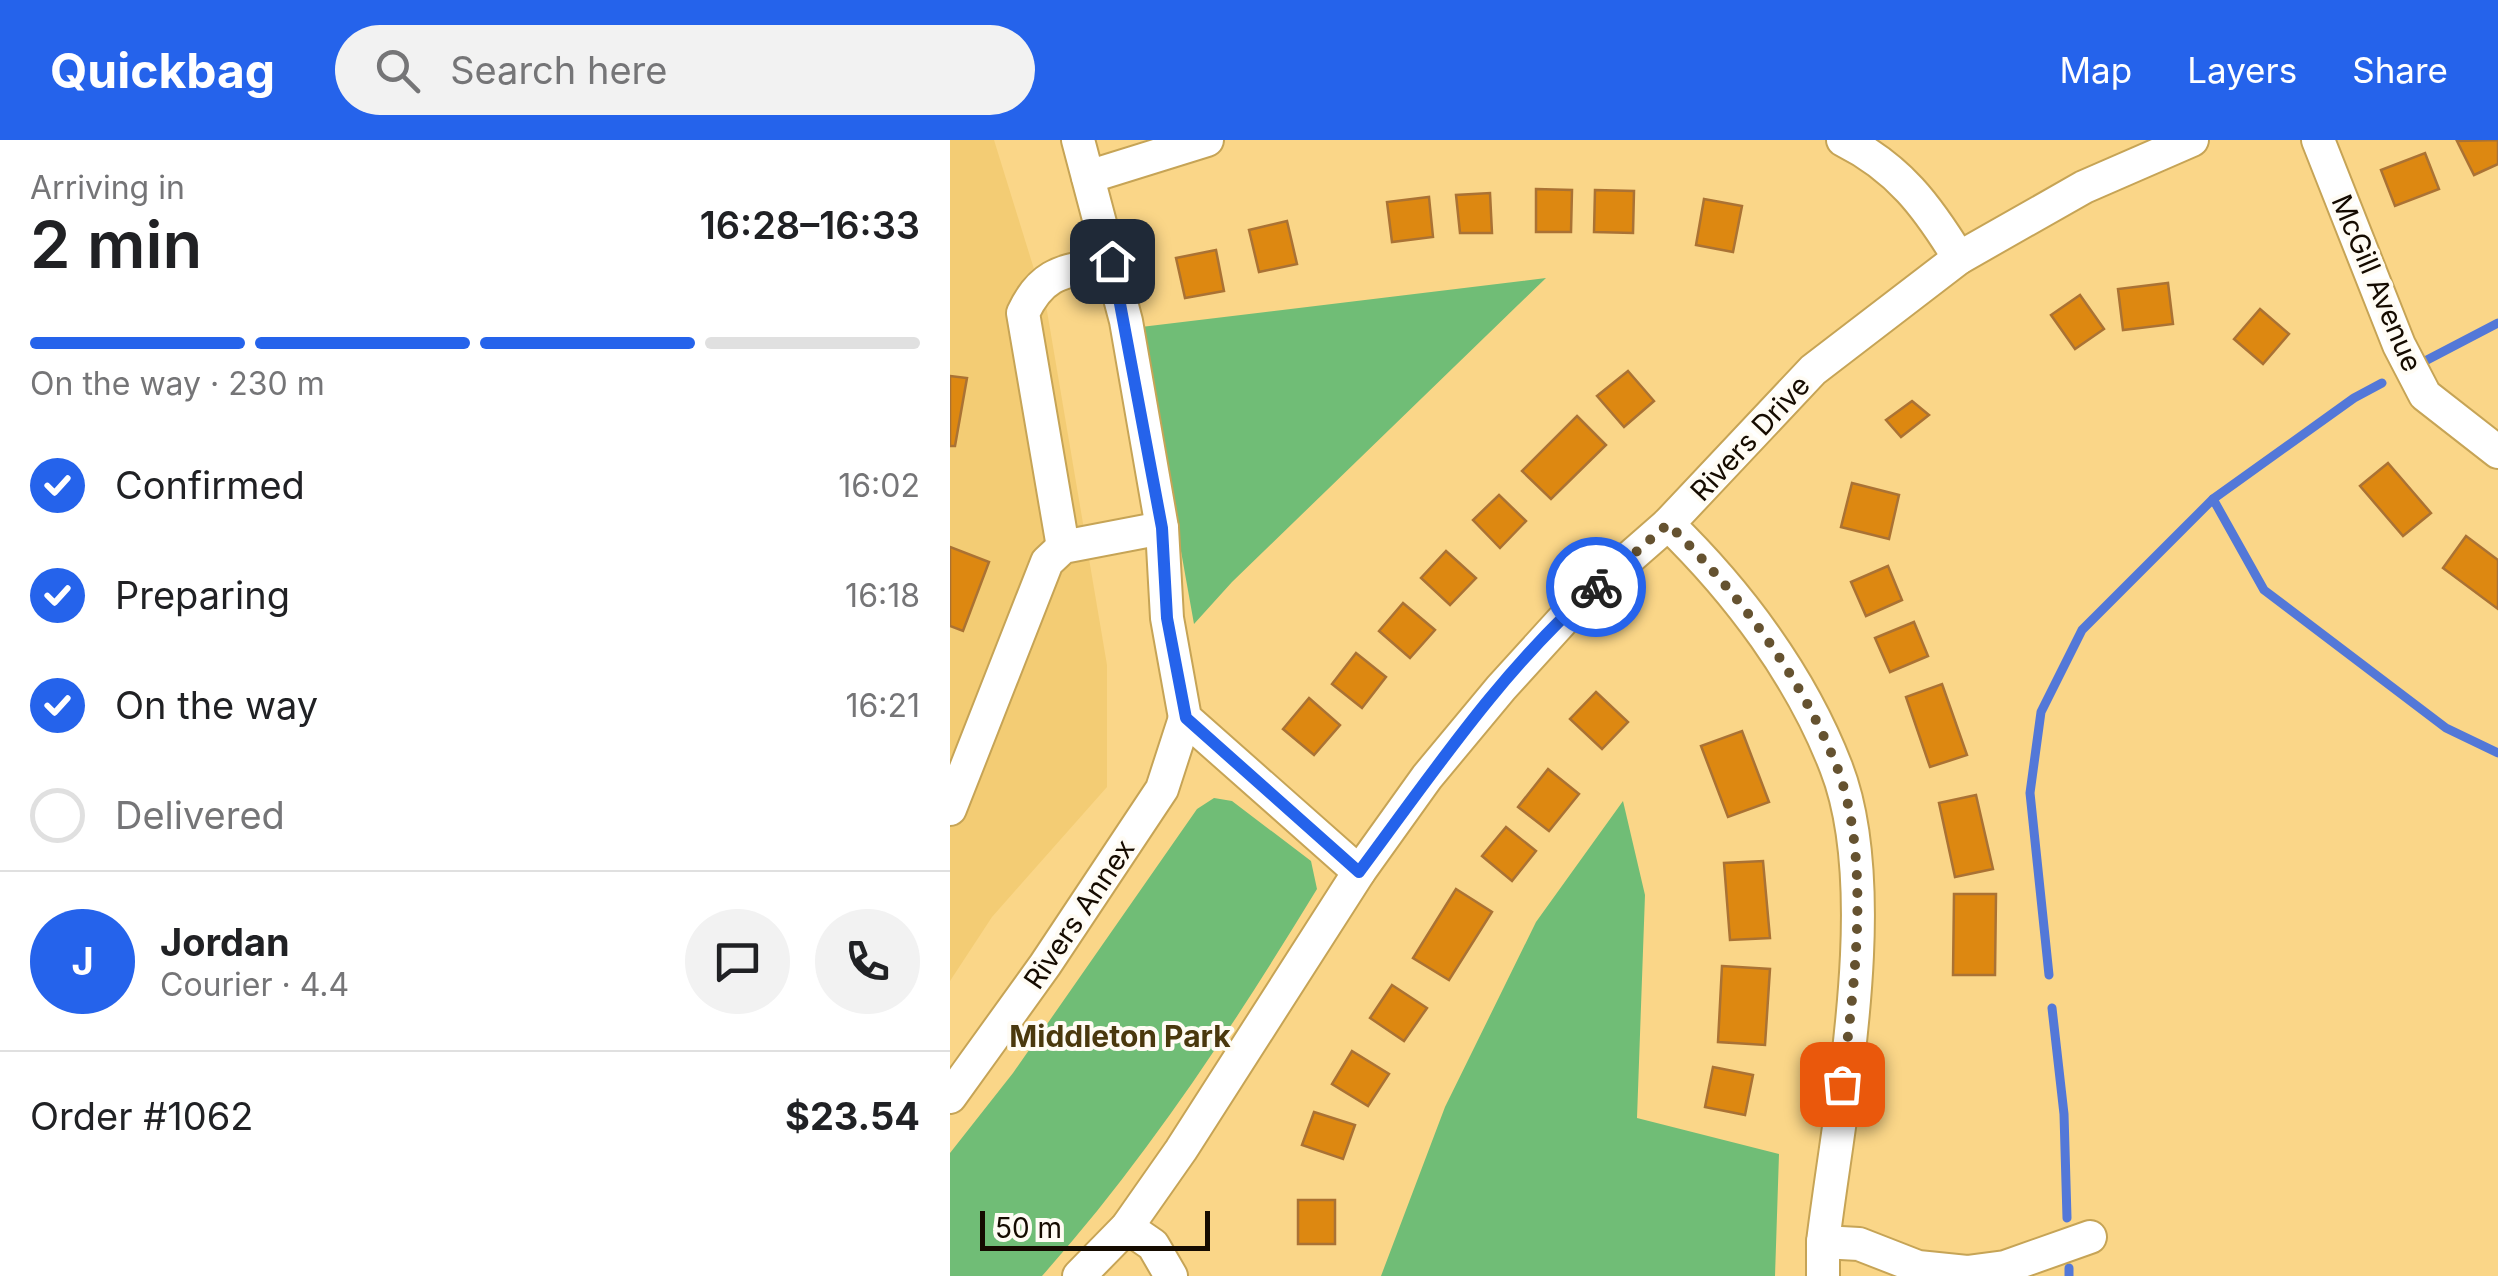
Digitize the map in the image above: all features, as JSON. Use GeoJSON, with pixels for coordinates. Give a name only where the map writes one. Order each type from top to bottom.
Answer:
{"type":"FeatureCollection","features":[{"type":"Feature","properties":{"kind":"street"},"geometry":{"type":"LineString","coordinates":[[1078,140],[1112,261],[1162,528],[1167,618],[1186,718],[1359,872]]}},
{"type":"Feature","properties":{"kind":"street"},"geometry":{"type":"LineString","coordinates":[[1088,177],[1208,140]]}},
{"type":"Feature","properties":{"kind":"street"},"geometry":{"type":"LineString","coordinates":[[1842,140],[1870,153],[1926,204],[1959,258]]}},
{"type":"Feature","properties":{"kind":"street","name":"Rivers Drive"},"geometry":{"type":"LineString","coordinates":[[1079,1276],[1127,1227],[1181,1150],[1359,872],[1427,777],[1580,601],[1668,524],[1813,370],[1959,258],[2084,187],[2192,140]]}},
{"type":"Feature","properties":{"kind":"street","name":"McGill Avenue"},"geometry":{"type":"LineString","coordinates":[[2318,140],[2399,345],[2425,395],[2498,452]]}},
{"type":"Feature","properties":{"kind":"street"},"geometry":{"type":"LineString","coordinates":[[1063,547],[1023,313],[1035,288],[1048,278],[1112,261]]}},
{"type":"Feature","properties":{"kind":"street"},"geometry":{"type":"LineString","coordinates":[[1668,524],[1698,553],[1762,633],[1802,696],[1838,769],[1852,841],[1856,966],[1823,1242],[1823,1276]]}},
{"type":"Feature","properties":{"kind":"street"},"geometry":{"type":"LineString","coordinates":[[950,810],[1047,562],[1063,547],[1162,528]]}},
{"type":"Feature","properties":{"kind":"street","name":"Rivers Annex"},"geometry":{"type":"LineString","coordinates":[[950,1098],[1046,965],[1162,789],[1186,718]]}},
{"type":"Feature","properties":{"kind":"street"},"geometry":{"type":"LineString","coordinates":[[1127,1227],[1154,1246],[1172,1276]]}},
{"type":"Feature","properties":{"kind":"street"},"geometry":{"type":"LineString","coordinates":[[1823,1242],[1858,1244],[1918,1267],[1967,1272],[2005,1267],[2090,1238]]}},
{"type":"Feature","properties":{"kind":"shaded area"},"geometry":{"type":"Polygon","coordinates":[[[950,140],[994,140],[1047,311],[1107,665],[1107,787],[992,917],[950,981],[950,140]]]}},
{"type":"Feature","properties":{"kind":"green space"},"geometry":{"type":"Polygon","coordinates":[[[1546,278],[1232,582],[1194,624],[1141,327],[1546,278]]]}},
{"type":"Feature","properties":{"kind":"green space"},"geometry":{"type":"Polygon","coordinates":[[[1214,798],[1232,801],[1311,861],[1317,889],[1154,1137],[1042,1276],[950,1276],[950,1153],[1013,1073],[1197,809],[1214,798]]]}},
{"type":"Feature","properties":{"kind":"green space"},"geometry":{"type":"Polygon","coordinates":[[[1623,801],[1645,895],[1637,1118],[1779,1154],[1775,1276],[1381,1276],[1445,1107],[1536,922],[1623,801]]]}},
{"type":"Feature","properties":{"kind":"building"},"geometry":{"type":"Polygon","coordinates":[[[2498,140],[2498,164],[2474,175],[2457,141],[2498,140]]]}},
{"type":"Feature","properties":{"kind":"building"},"geometry":{"type":"Polygon","coordinates":[[[2425,153],[2439,189],[2395,206],[2381,170],[2425,153]]]}},
{"type":"Feature","properties":{"kind":"building"},"geometry":{"type":"Polygon","coordinates":[[[1536,189],[1572,190],[1571,232],[1536,232],[1536,189]]]}},
{"type":"Feature","properties":{"kind":"building"},"geometry":{"type":"Polygon","coordinates":[[[1595,190],[1634,191],[1633,233],[1594,232],[1595,190]]]}},
{"type":"Feature","properties":{"kind":"building"},"geometry":{"type":"Polygon","coordinates":[[[1490,193],[1492,233],[1460,233],[1456,195],[1490,193]]]}},
{"type":"Feature","properties":{"kind":"building"},"geometry":{"type":"Polygon","coordinates":[[[1429,197],[1433,237],[1392,242],[1387,202],[1429,197]]]}},
{"type":"Feature","properties":{"kind":"building"},"geometry":{"type":"Polygon","coordinates":[[[1704,199],[1742,206],[1733,252],[1696,245],[1704,199]]]}},
{"type":"Feature","properties":{"kind":"building"},"geometry":{"type":"Polygon","coordinates":[[[1287,221],[1297,264],[1259,272],[1249,230],[1287,221]]]}},
{"type":"Feature","properties":{"kind":"building"},"geometry":{"type":"Polygon","coordinates":[[[1216,250],[1224,291],[1185,298],[1176,258],[1216,250]]]}},
{"type":"Feature","properties":{"kind":"building"},"geometry":{"type":"Polygon","coordinates":[[[2168,283],[2173,324],[2123,330],[2118,289],[2168,283]]]}},
{"type":"Feature","properties":{"kind":"building"},"geometry":{"type":"Polygon","coordinates":[[[2080,295],[2104,329],[2075,349],[2051,315],[2080,295]]]}},
{"type":"Feature","properties":{"kind":"building"},"geometry":{"type":"Polygon","coordinates":[[[2260,309],[2289,334],[2263,364],[2234,339],[2260,309]]]}},
{"type":"Feature","properties":{"kind":"building"},"geometry":{"type":"Polygon","coordinates":[[[1628,371],[1654,401],[1624,427],[1597,396],[1628,371]]]}},
{"type":"Feature","properties":{"kind":"building"},"geometry":{"type":"Polygon","coordinates":[[[950,376],[967,378],[955,446],[950,446],[950,376]]]}},
{"type":"Feature","properties":{"kind":"building"},"geometry":{"type":"Polygon","coordinates":[[[1912,401],[1929,415],[1901,437],[1886,420],[1912,401]]]}},
{"type":"Feature","properties":{"kind":"building"},"geometry":{"type":"Polygon","coordinates":[[[1577,416],[1606,445],[1551,499],[1522,471],[1577,416]]]}},
{"type":"Feature","properties":{"kind":"building"},"geometry":{"type":"Polygon","coordinates":[[[2388,463],[2431,513],[2403,536],[2360,486],[2388,463]]]}},
{"type":"Feature","properties":{"kind":"building"},"geometry":{"type":"Polygon","coordinates":[[[1852,483],[1899,495],[1889,539],[1841,527],[1852,483]]]}},
{"type":"Feature","properties":{"kind":"building"},"geometry":{"type":"Polygon","coordinates":[[[1499,495],[1526,521],[1500,548],[1473,520],[1499,495]]]}},
{"type":"Feature","properties":{"kind":"building"},"geometry":{"type":"Polygon","coordinates":[[[2466,536],[2498,560],[2498,609],[2443,568],[2466,536]]]}},
{"type":"Feature","properties":{"kind":"building"},"geometry":{"type":"Polygon","coordinates":[[[950,547],[989,562],[963,631],[950,626],[950,547]]]}},
{"type":"Feature","properties":{"kind":"building"},"geometry":{"type":"Polygon","coordinates":[[[1446,551],[1476,578],[1450,605],[1421,578],[1446,551]]]}},
{"type":"Feature","properties":{"kind":"building"},"geometry":{"type":"Polygon","coordinates":[[[1888,566],[1902,600],[1866,616],[1851,582],[1888,566]]]}},
{"type":"Feature","properties":{"kind":"building"},"geometry":{"type":"Polygon","coordinates":[[[1403,603],[1435,630],[1410,658],[1379,631],[1403,603]]]}},
{"type":"Feature","properties":{"kind":"building"},"geometry":{"type":"Polygon","coordinates":[[[1914,622],[1928,656],[1890,672],[1875,638],[1914,622]]]}},
{"type":"Feature","properties":{"kind":"building"},"geometry":{"type":"Polygon","coordinates":[[[1356,653],[1386,677],[1362,708],[1332,684],[1356,653]]]}},
{"type":"Feature","properties":{"kind":"building"},"geometry":{"type":"Polygon","coordinates":[[[1942,684],[1967,755],[1930,767],[1906,697],[1942,684]]]}},
{"type":"Feature","properties":{"kind":"building"},"geometry":{"type":"Polygon","coordinates":[[[1596,692],[1628,722],[1602,749],[1570,719],[1596,692]]]}},
{"type":"Feature","properties":{"kind":"building"},"geometry":{"type":"Polygon","coordinates":[[[1309,698],[1340,725],[1314,755],[1283,729],[1309,698]]]}},
{"type":"Feature","properties":{"kind":"building"},"geometry":{"type":"Polygon","coordinates":[[[1742,731],[1769,802],[1728,817],[1701,746],[1742,731]]]}},
{"type":"Feature","properties":{"kind":"building"},"geometry":{"type":"Polygon","coordinates":[[[1548,769],[1579,794],[1549,831],[1518,807],[1548,769]]]}},
{"type":"Feature","properties":{"kind":"building"},"geometry":{"type":"Polygon","coordinates":[[[1976,795],[1993,869],[1955,877],[1939,803],[1976,795]]]}},
{"type":"Feature","properties":{"kind":"building"},"geometry":{"type":"Polygon","coordinates":[[[1506,827],[1536,851],[1512,881],[1482,856],[1506,827]]]}},
{"type":"Feature","properties":{"kind":"building"},"geometry":{"type":"Polygon","coordinates":[[[1763,861],[1770,938],[1730,940],[1724,863],[1763,861]]]}},
{"type":"Feature","properties":{"kind":"building"},"geometry":{"type":"Polygon","coordinates":[[[1456,889],[1492,912],[1449,980],[1413,958],[1456,889]]]}},
{"type":"Feature","properties":{"kind":"building"},"geometry":{"type":"Polygon","coordinates":[[[1954,894],[1996,894],[1995,975],[1953,975],[1954,894]]]}},
{"type":"Feature","properties":{"kind":"building"},"geometry":{"type":"Polygon","coordinates":[[[1722,966],[1770,969],[1765,1045],[1718,1042],[1722,966]]]}},
{"type":"Feature","properties":{"kind":"building"},"geometry":{"type":"Polygon","coordinates":[[[1392,985],[1427,1008],[1404,1041],[1370,1018],[1392,985]]]}},
{"type":"Feature","properties":{"kind":"building"},"geometry":{"type":"Polygon","coordinates":[[[1352,1051],[1389,1074],[1368,1106],[1332,1084],[1352,1051]]]}},
{"type":"Feature","properties":{"kind":"building"},"geometry":{"type":"Polygon","coordinates":[[[1713,1067],[1753,1075],[1745,1115],[1705,1107],[1713,1067]]]}},
{"type":"Feature","properties":{"kind":"building"},"geometry":{"type":"Polygon","coordinates":[[[1314,1112],[1355,1125],[1343,1159],[1302,1145],[1314,1112]]]}},
{"type":"Feature","properties":{"kind":"building"},"geometry":{"type":"Polygon","coordinates":[[[1298,1200],[1335,1200],[1335,1244],[1298,1244],[1298,1200]]]}},
{"type":"Feature","properties":{"kind":"waterway"},"geometry":{"type":"LineString","coordinates":[[2427,360],[2498,323]]}},
{"type":"Feature","properties":{"kind":"waterway"},"geometry":{"type":"LineString","coordinates":[[2049,975],[2030,793],[2041,712],[2082,630],[2213,499],[2354,398],[2382,383]]}},
{"type":"Feature","properties":{"kind":"waterway"},"geometry":{"type":"LineString","coordinates":[[2213,499],[2264,590],[2446,728],[2498,753]]}},
{"type":"Feature","properties":{"kind":"waterway"},"geometry":{"type":"LineString","coordinates":[[2052,1008],[2064,1114],[2067,1218]]}},
{"type":"Feature","properties":{"kind":"waterway"},"geometry":{"type":"LineString","coordinates":[[2069,1268],[2069,1276]]}},
{"type":"Feature","properties":{"kind":"way so far"},"geometry":{"type":"LineString","coordinates":[[1596,587],[1668,524],[1698,553],[1762,633],[1802,696],[1838,769],[1852,841],[1857,896],[1856,966],[1842,1084]]}},
{"type":"Feature","properties":{"kind":"district","name":"Middleton Park"},"geometry":{"type":"Point","coordinates":[1120,1036]}},
{"type":"Feature","properties":{"kind":"route"},"geometry":{"type":"LineString","coordinates":[[1112,261],[1162,528],[1167,618],[1186,718],[1359,872],[1427,777],[1501,688],[1596,587]]}}]}
